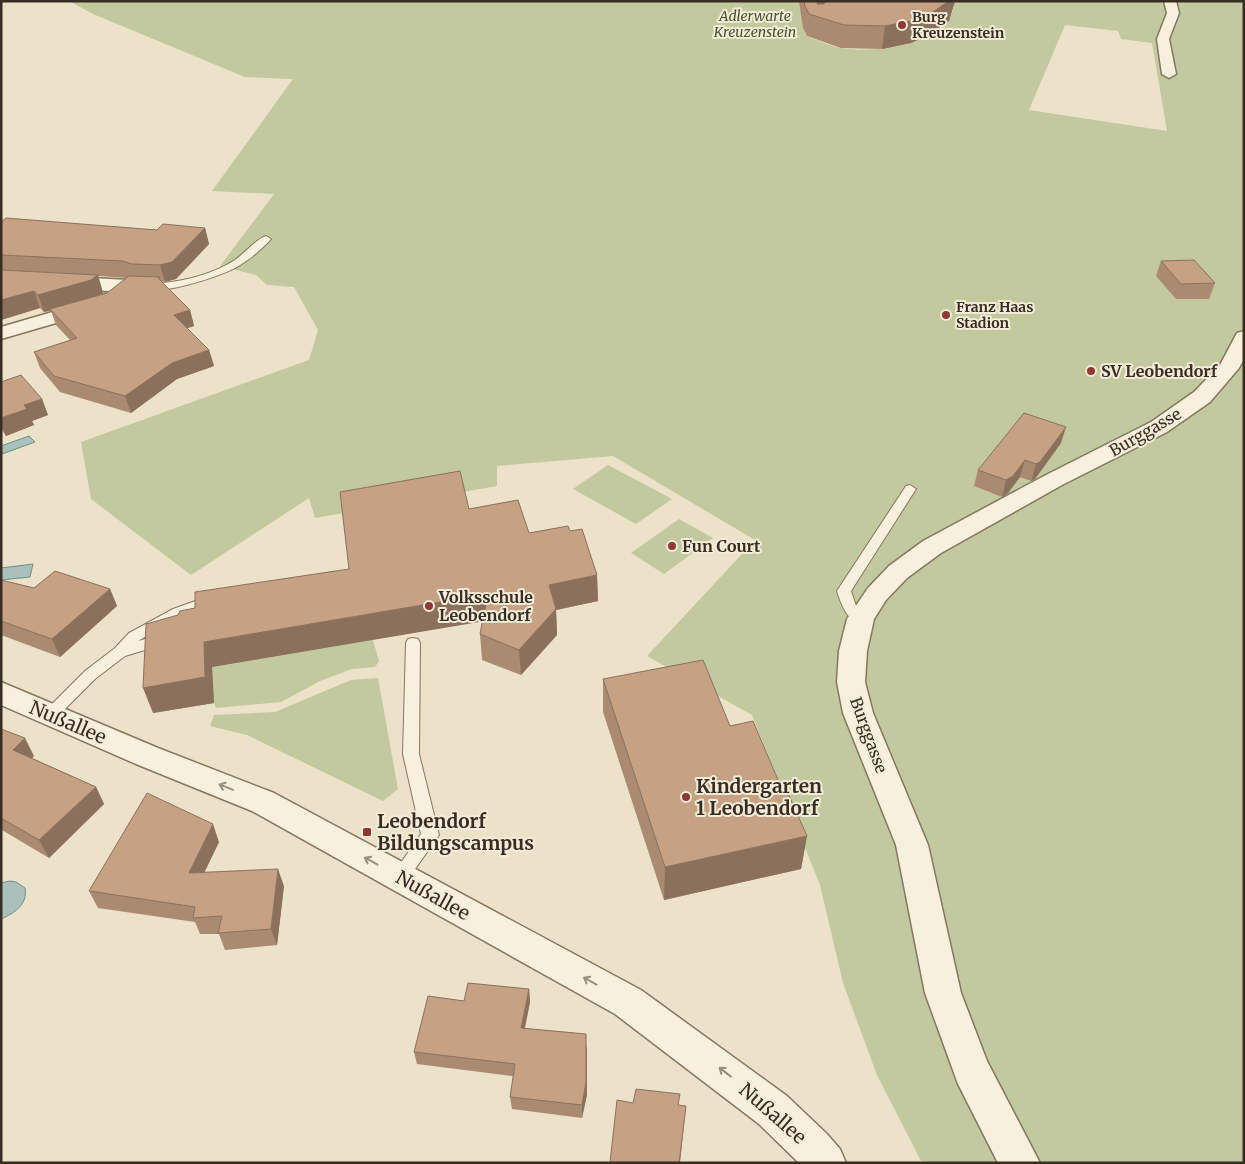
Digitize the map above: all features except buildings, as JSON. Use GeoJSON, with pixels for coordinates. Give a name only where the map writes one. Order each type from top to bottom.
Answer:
{"type":"FeatureCollection","features":[{"type":"Feature","properties":{"kind":"street"},"geometry":{"type":"LineString","coordinates":[[1169,74],[1163,39],[1173,13],[1170,1]]}},
{"type":"Feature","properties":{"kind":"street"},"geometry":{"type":"LineString","coordinates":[[1,279],[128,286]]}},
{"type":"Feature","properties":{"kind":"street"},"geometry":{"type":"LineString","coordinates":[[1,333],[104,303],[128,286]]}},
{"type":"Feature","properties":{"kind":"street","name":"Burggasse"},"geometry":{"type":"LineString","coordinates":[[1020,1163],[972,1071],[943,993],[912,845],[858,713],[851,682],[853,651],[861,619],[877,594],[898,572],[932,547],[1054,480],[1160,427],[1202,397],[1229,368],[1244,337]]}},
{"type":"Feature","properties":{"kind":"street","name":"Nußallee"},"geometry":{"type":"LineString","coordinates":[[1,693],[263,802],[628,1002],[773,1110],[826,1163]]}},
{"type":"Feature","properties":{"kind":"lane"},"geometry":{"type":"LineString","coordinates":[[128,286],[165,287],[224,270],[238,262],[266,239]]}},
{"type":"Feature","properties":{"kind":"lane"},"geometry":{"type":"LineString","coordinates":[[861,619],[850,608],[844,591],[910,489]]}},
{"type":"Feature","properties":{"kind":"lane"},"geometry":{"type":"LineString","coordinates":[[50,715],[90,675],[120,652],[134,637],[178,612],[225,597]]}},
{"type":"Feature","properties":{"kind":"lane"},"geometry":{"type":"LineString","coordinates":[[120,652],[175,636]]}},
{"type":"Feature","properties":{"kind":"lane"},"geometry":{"type":"LineString","coordinates":[[400,877],[430,835],[412,754],[413,642]]}},
{"type":"Feature","properties":{"kind":"green space","name":"Adlerwarte Kreuzenstein"},"geometry":{"type":"Polygon","coordinates":[[[69,1],[807,1],[805,33],[808,37],[841,48],[868,49],[899,46],[929,36],[949,20],[954,5],[951,1],[1244,1],[1244,1163],[922,1163],[877,1075],[843,983],[820,885],[752,715],[647,656],[755,540],[613,456],[497,466],[497,486],[315,518],[309,498],[191,575],[91,499],[81,442],[309,360],[318,330],[294,287],[267,285],[256,275],[220,266],[274,194],[212,191],[293,79],[245,77],[93,14],[69,1]],[[1065,25],[1029,110],[1167,131],[1152,43],[1121,39],[1118,31],[1065,25]]]}},
{"type":"Feature","properties":{"kind":"green space"},"geometry":{"type":"Polygon","coordinates":[[[608,465],[672,499],[636,524],[573,489],[608,465]]]}},
{"type":"Feature","properties":{"kind":"green space","name":"Fun Court"},"geometry":{"type":"Polygon","coordinates":[[[679,519],[713,538],[664,574],[631,553],[679,519]]]}},
{"type":"Feature","properties":{"kind":"green space"},"geometry":{"type":"Polygon","coordinates":[[[373,640],[379,661],[375,667],[352,669],[320,681],[281,702],[216,708],[214,703],[212,667],[373,640]]]}},
{"type":"Feature","properties":{"kind":"green space"},"geometry":{"type":"Polygon","coordinates":[[[378,678],[398,789],[383,801],[247,735],[210,726],[214,715],[275,712],[351,680],[378,678]]]}},
{"type":"Feature","properties":{"kind":"water"},"geometry":{"type":"Polygon","coordinates":[[[29,436],[35,442],[2,454],[1,446],[29,436]]]}},
{"type":"Feature","properties":{"kind":"water"},"geometry":{"type":"Polygon","coordinates":[[[33,564],[30,577],[1,580],[1,568],[33,564]]]}},
{"type":"Feature","properties":{"kind":"water"},"geometry":{"type":"Polygon","coordinates":[[[16,882],[25,888],[24,899],[16,911],[1,919],[1,883],[16,882]]]}},
{"type":"Feature","properties":{"kind":"place","name":"Burg Kreuzenstein"},"geometry":{"type":"Point","coordinates":[902,25]}},
{"type":"Feature","properties":{"kind":"place","name":"Franz Haas Stadion"},"geometry":{"type":"Point","coordinates":[946,315]}},
{"type":"Feature","properties":{"kind":"place","name":"SV Leobendorf"},"geometry":{"type":"Point","coordinates":[1091,371]}},
{"type":"Feature","properties":{"kind":"place","name":"Fun Court"},"geometry":{"type":"Point","coordinates":[672,546]}},
{"type":"Feature","properties":{"kind":"place","name":"Volksschule Leobendorf"},"geometry":{"type":"Point","coordinates":[429,606]}},
{"type":"Feature","properties":{"kind":"place","name":"Kindergarten 1 Leobendorf"},"geometry":{"type":"Point","coordinates":[686,797]}},
{"type":"Feature","properties":{"kind":"place","name":"Leobendorf Bildungscampus"},"geometry":{"type":"Point","coordinates":[367,832]}}]}
